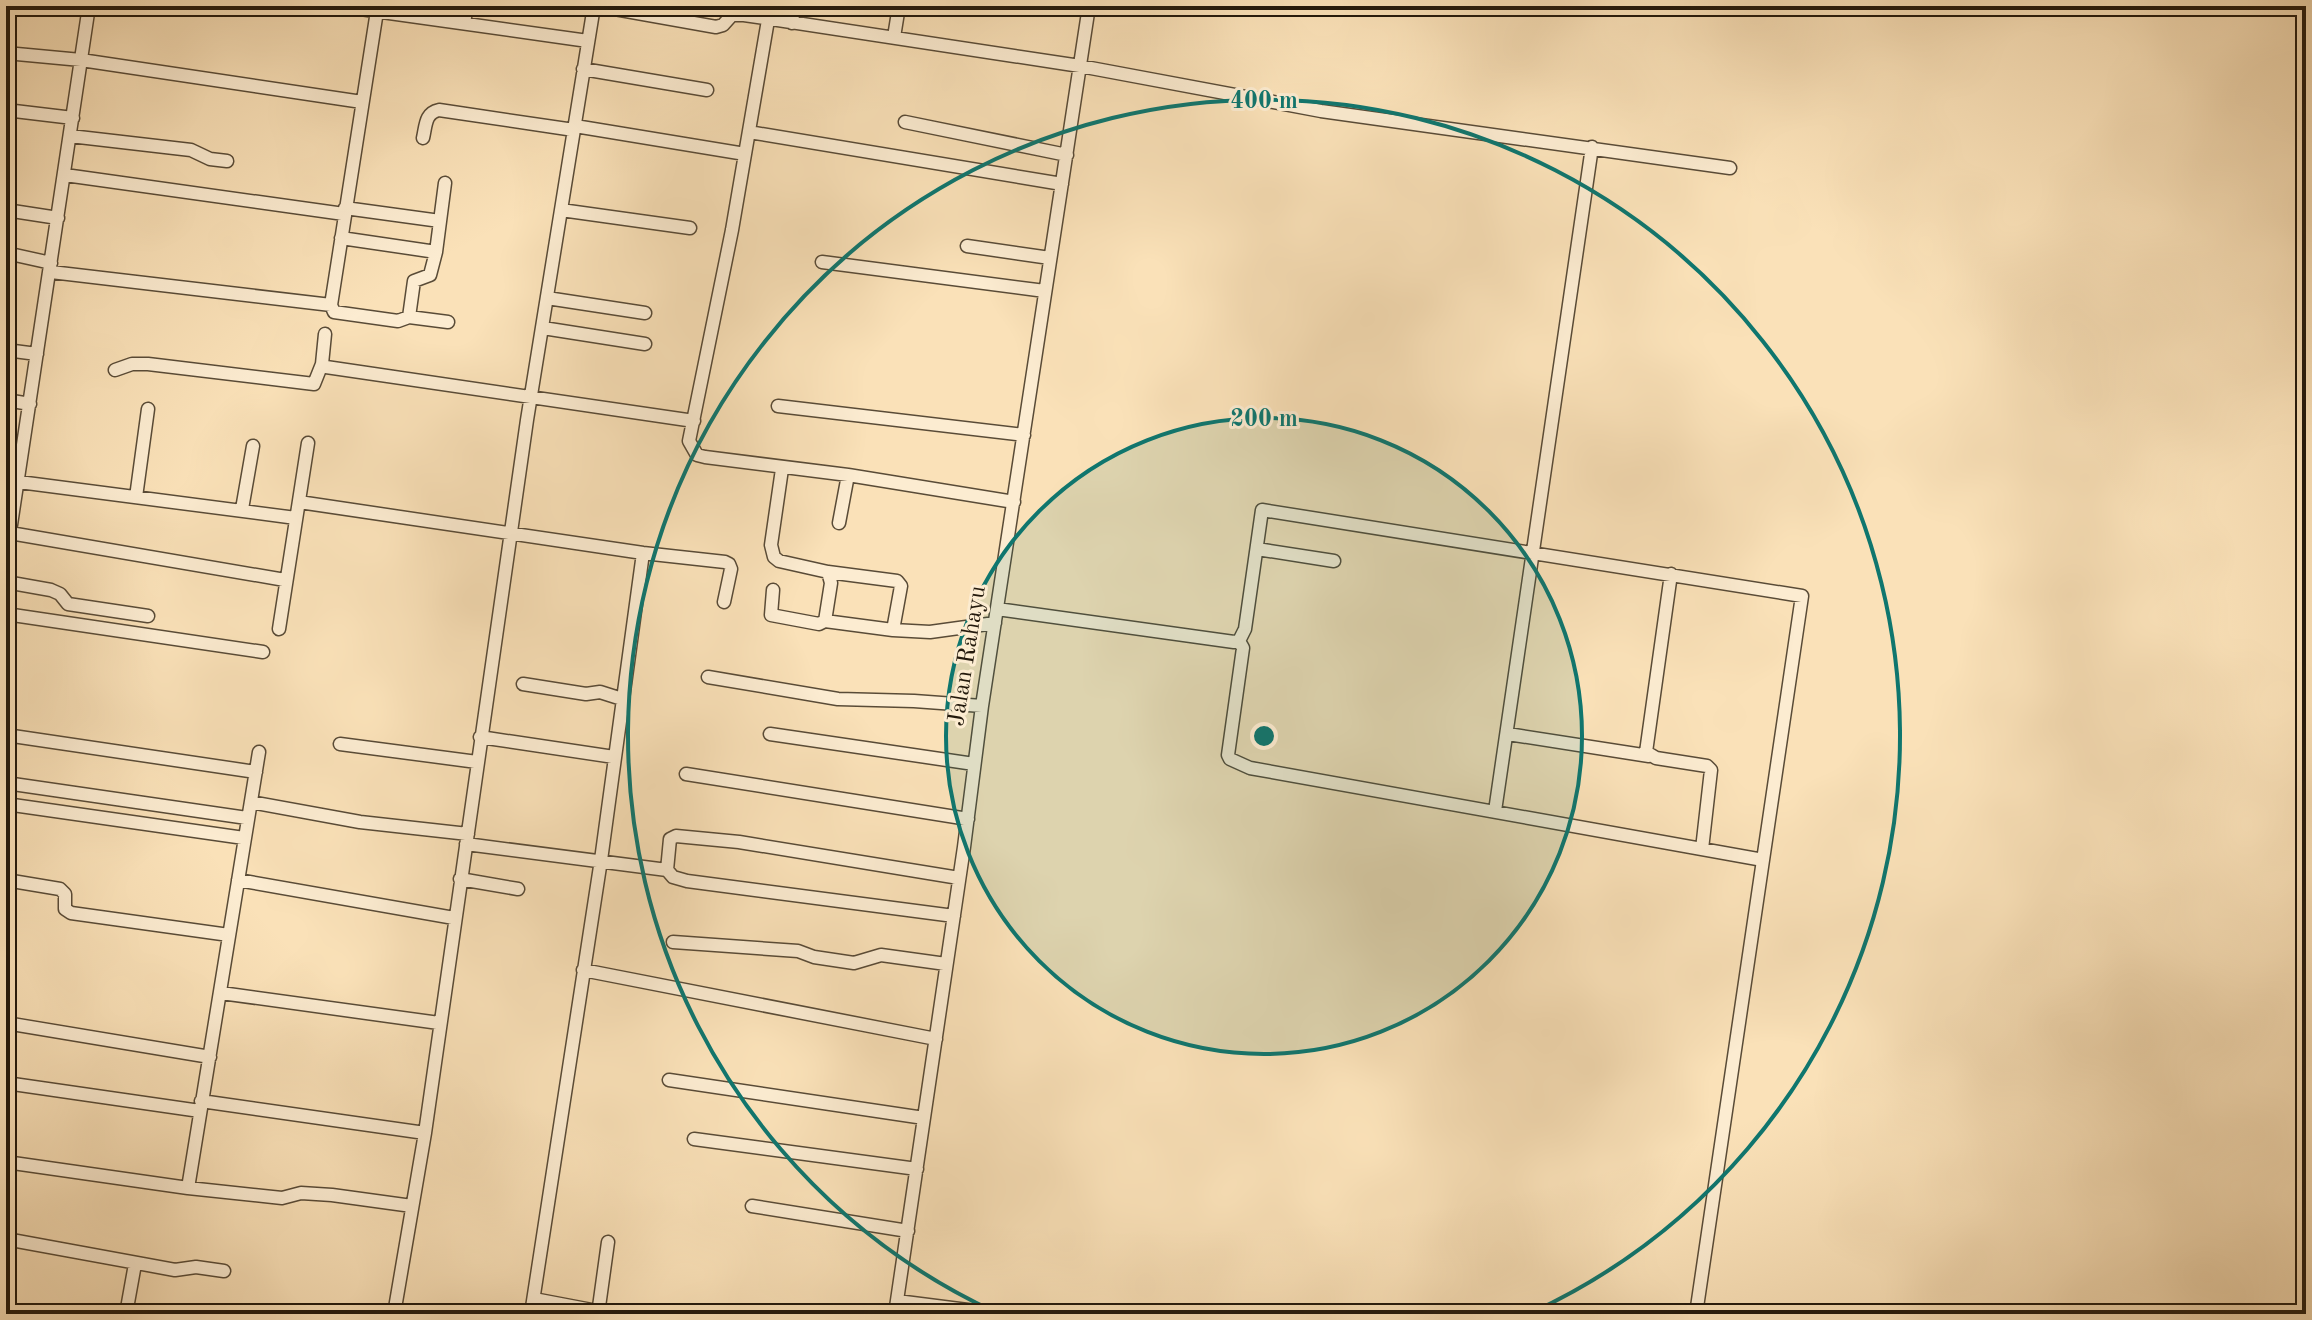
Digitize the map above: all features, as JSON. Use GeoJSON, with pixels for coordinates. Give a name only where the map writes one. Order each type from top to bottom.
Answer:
{"type":"FeatureCollection","features":[{"type":"Feature","properties":{"kind":"street"},"geometry":{"type":"LineString","coordinates":[[6,558],[9,513],[19,482],[89,6]]}},
{"type":"Feature","properties":{"kind":"street"},"geometry":{"type":"LineString","coordinates":[[339,6],[588,41]]}},
{"type":"Feature","properties":{"kind":"street"},"geometry":{"type":"LineString","coordinates":[[464,23],[467,6]]}},
{"type":"Feature","properties":{"kind":"street"},"geometry":{"type":"LineString","coordinates":[[394,1314],[425,1133],[526,425],[583,69],[596,6],[705,26],[723,25],[736,14],[1080,66],[1321,111],[1730,168]]}},
{"type":"Feature","properties":{"kind":"street"},"geometry":{"type":"LineString","coordinates":[[792,23],[794,6]]}},
{"type":"Feature","properties":{"kind":"street"},"geometry":{"type":"LineString","coordinates":[[894,37],[899,6]]}},
{"type":"Feature","properties":{"kind":"street","name":"Jalan Rahayu"},"geometry":{"type":"LineString","coordinates":[[896,1308],[982,706],[1080,66],[1085,7]]}},
{"type":"Feature","properties":{"kind":"street"},"geometry":{"type":"LineString","coordinates":[[377,11],[331,305],[334,312],[398,321],[409,317],[448,322]]}},
{"type":"Feature","properties":{"kind":"street"},"geometry":{"type":"LineString","coordinates":[[768,20],[689,441],[697,455],[1014,502]]}},
{"type":"Feature","properties":{"kind":"street"},"geometry":{"type":"LineString","coordinates":[[6,53],[81,60],[362,102]]}},
{"type":"Feature","properties":{"kind":"street"},"geometry":{"type":"LineString","coordinates":[[583,69],[707,90]]}},
{"type":"Feature","properties":{"kind":"street"},"geometry":{"type":"LineString","coordinates":[[6,110],[73,118]]}},
{"type":"Feature","properties":{"kind":"street"},"geometry":{"type":"LineString","coordinates":[[423,138],[427,118],[439,110],[745,154]]}},
{"type":"Feature","properties":{"kind":"street"},"geometry":{"type":"LineString","coordinates":[[905,122],[1067,155]]}},
{"type":"Feature","properties":{"kind":"street"},"geometry":{"type":"LineString","coordinates":[[749,132],[1062,184]]}},
{"type":"Feature","properties":{"kind":"street"},"geometry":{"type":"LineString","coordinates":[[70,136],[191,150],[202,157],[227,161]]}},
{"type":"Feature","properties":{"kind":"street"},"geometry":{"type":"LineString","coordinates":[[1495,811],[1592,147]]}},
{"type":"Feature","properties":{"kind":"street"},"geometry":{"type":"LineString","coordinates":[[65,175],[440,221]]}},
{"type":"Feature","properties":{"kind":"street"},"geometry":{"type":"LineString","coordinates":[[409,317],[414,281],[430,275],[445,183]]}},
{"type":"Feature","properties":{"kind":"street"},"geometry":{"type":"LineString","coordinates":[[6,210],[58,218]]}},
{"type":"Feature","properties":{"kind":"street"},"geometry":{"type":"LineString","coordinates":[[561,210],[690,228]]}},
{"type":"Feature","properties":{"kind":"street"},"geometry":{"type":"LineString","coordinates":[[341,238],[436,252]]}},
{"type":"Feature","properties":{"kind":"street"},"geometry":{"type":"LineString","coordinates":[[967,246],[1050,258]]}},
{"type":"Feature","properties":{"kind":"street"},"geometry":{"type":"LineString","coordinates":[[6,253],[51,268],[331,305]]}},
{"type":"Feature","properties":{"kind":"street"},"geometry":{"type":"LineString","coordinates":[[822,262],[1045,291]]}},
{"type":"Feature","properties":{"kind":"street"},"geometry":{"type":"LineString","coordinates":[[547,298],[645,313]]}},
{"type":"Feature","properties":{"kind":"street"},"geometry":{"type":"LineString","coordinates":[[543,328],[645,344]]}},
{"type":"Feature","properties":{"kind":"street"},"geometry":{"type":"LineString","coordinates":[[115,370],[132,364],[148,364],[314,384],[322,364],[325,334]]}},
{"type":"Feature","properties":{"kind":"street"},"geometry":{"type":"LineString","coordinates":[[6,350],[37,354]]}},
{"type":"Feature","properties":{"kind":"street"},"geometry":{"type":"LineString","coordinates":[[322,364],[694,421]]}},
{"type":"Feature","properties":{"kind":"street"},"geometry":{"type":"LineString","coordinates":[[6,400],[30,404]]}},
{"type":"Feature","properties":{"kind":"street"},"geometry":{"type":"LineString","coordinates":[[778,406],[1024,435]]}},
{"type":"Feature","properties":{"kind":"street"},"geometry":{"type":"LineString","coordinates":[[136,497],[148,409]]}},
{"type":"Feature","properties":{"kind":"street"},"geometry":{"type":"LineString","coordinates":[[279,629],[308,443]]}},
{"type":"Feature","properties":{"kind":"street"},"geometry":{"type":"LineString","coordinates":[[242,509],[253,446]]}},
{"type":"Feature","properties":{"kind":"street"},"geometry":{"type":"LineString","coordinates":[[782,469],[771,545],[774,557],[783,563],[832,576],[900,583],[902,593],[893,630]]}},
{"type":"Feature","properties":{"kind":"street"},"geometry":{"type":"LineString","coordinates":[[839,523],[848,475]]}},
{"type":"Feature","properties":{"kind":"street"},"geometry":{"type":"LineString","coordinates":[[19,482],[296,518]]}},
{"type":"Feature","properties":{"kind":"street"},"geometry":{"type":"LineString","coordinates":[[299,502],[729,564],[731,569],[724,602]]}},
{"type":"Feature","properties":{"kind":"street"},"geometry":{"type":"LineString","coordinates":[[1239,641],[1245,629],[1262,510],[1802,596],[1696,1314]]}},
{"type":"Feature","properties":{"kind":"street"},"geometry":{"type":"LineString","coordinates":[[10,533],[285,580]]}},
{"type":"Feature","properties":{"kind":"street"},"geometry":{"type":"LineString","coordinates":[[1257,549],[1334,561]]}},
{"type":"Feature","properties":{"kind":"street"},"geometry":{"type":"LineString","coordinates":[[531,1314],[601,860],[643,553]]}},
{"type":"Feature","properties":{"kind":"street"},"geometry":{"type":"LineString","coordinates":[[1649,756],[1646,742],[1671,574]]}},
{"type":"Feature","properties":{"kind":"street"},"geometry":{"type":"LineString","coordinates":[[825,621],[832,576]]}},
{"type":"Feature","properties":{"kind":"street"},"geometry":{"type":"LineString","coordinates":[[6,582],[58,592],[71,605],[148,616]]}},
{"type":"Feature","properties":{"kind":"street"},"geometry":{"type":"LineString","coordinates":[[773,590],[771,615],[819,624],[825,621],[930,632],[995,623]]}},
{"type":"Feature","properties":{"kind":"street"},"geometry":{"type":"LineString","coordinates":[[997,609],[1239,641]]}},
{"type":"Feature","properties":{"kind":"street"},"geometry":{"type":"LineString","coordinates":[[6,614],[263,652]]}},
{"type":"Feature","properties":{"kind":"street"},"geometry":{"type":"LineString","coordinates":[[1239,641],[1243,648],[1228,755],[1230,759],[1250,768],[1763,860]]}},
{"type":"Feature","properties":{"kind":"street"},"geometry":{"type":"LineString","coordinates":[[708,677],[838,699],[982,706]]}},
{"type":"Feature","properties":{"kind":"street"},"geometry":{"type":"LineString","coordinates":[[523,684],[586,694],[600,692],[622,699]]}},
{"type":"Feature","properties":{"kind":"street"},"geometry":{"type":"LineString","coordinates":[[770,734],[974,764]]}},
{"type":"Feature","properties":{"kind":"street"},"geometry":{"type":"LineString","coordinates":[[1508,734],[1707,766],[1711,770],[1702,849]]}},
{"type":"Feature","properties":{"kind":"street"},"geometry":{"type":"LineString","coordinates":[[6,735],[256,772]]}},
{"type":"Feature","properties":{"kind":"street"},"geometry":{"type":"LineString","coordinates":[[480,737],[614,757]]}},
{"type":"Feature","properties":{"kind":"street"},"geometry":{"type":"LineString","coordinates":[[340,744],[477,762]]}},
{"type":"Feature","properties":{"kind":"street"},"geometry":{"type":"LineString","coordinates":[[188,1188],[259,752]]}},
{"type":"Feature","properties":{"kind":"street"},"geometry":{"type":"LineString","coordinates":[[686,774],[968,819]]}},
{"type":"Feature","properties":{"kind":"street"},"geometry":{"type":"LineString","coordinates":[[6,783],[247,818]]}},
{"type":"Feature","properties":{"kind":"street"},"geometry":{"type":"LineString","coordinates":[[251,802],[667,870],[673,877],[687,881],[954,916]]}},
{"type":"Feature","properties":{"kind":"street"},"geometry":{"type":"LineString","coordinates":[[6,804],[244,838]]}},
{"type":"Feature","properties":{"kind":"street"},"geometry":{"type":"LineString","coordinates":[[667,870],[670,839],[676,836],[739,842],[959,878]]}},
{"type":"Feature","properties":{"kind":"street"},"geometry":{"type":"LineString","coordinates":[[460,879],[518,889]]}},
{"type":"Feature","properties":{"kind":"street"},"geometry":{"type":"LineString","coordinates":[[6,880],[60,889],[65,894],[65,909],[71,913],[229,935]]}},
{"type":"Feature","properties":{"kind":"street"},"geometry":{"type":"LineString","coordinates":[[238,880],[454,918]]}},
{"type":"Feature","properties":{"kind":"street"},"geometry":{"type":"LineString","coordinates":[[673,942],[798,951],[814,957],[854,963],[881,955],[946,964]]}},
{"type":"Feature","properties":{"kind":"street"},"geometry":{"type":"LineString","coordinates":[[583,970],[936,1039]]}},
{"type":"Feature","properties":{"kind":"street"},"geometry":{"type":"LineString","coordinates":[[221,993],[439,1023]]}},
{"type":"Feature","properties":{"kind":"street"},"geometry":{"type":"LineString","coordinates":[[6,1023],[210,1057]]}},
{"type":"Feature","properties":{"kind":"street"},"geometry":{"type":"LineString","coordinates":[[669,1080],[924,1118]]}},
{"type":"Feature","properties":{"kind":"street"},"geometry":{"type":"LineString","coordinates":[[6,1083],[425,1133]]}},
{"type":"Feature","properties":{"kind":"street"},"geometry":{"type":"LineString","coordinates":[[694,1139],[917,1169]]}},
{"type":"Feature","properties":{"kind":"street"},"geometry":{"type":"LineString","coordinates":[[6,1162],[188,1188],[282,1198],[301,1193],[332,1195],[412,1206]]}},
{"type":"Feature","properties":{"kind":"street"},"geometry":{"type":"LineString","coordinates":[[752,1206],[908,1231]]}},
{"type":"Feature","properties":{"kind":"street"},"geometry":{"type":"LineString","coordinates":[[6,1239],[175,1270],[196,1267],[224,1271]]}},
{"type":"Feature","properties":{"kind":"street"},"geometry":{"type":"LineString","coordinates":[[598,1313],[608,1242]]}},
{"type":"Feature","properties":{"kind":"street"},"geometry":{"type":"LineString","coordinates":[[126,1314],[135,1264]]}},
{"type":"Feature","properties":{"kind":"street"},"geometry":{"type":"LineString","coordinates":[[534,1299],[613,1314]]}},
{"type":"Feature","properties":{"kind":"street"},"geometry":{"type":"LineString","coordinates":[[896,1308],[999,1314]]}}]}
